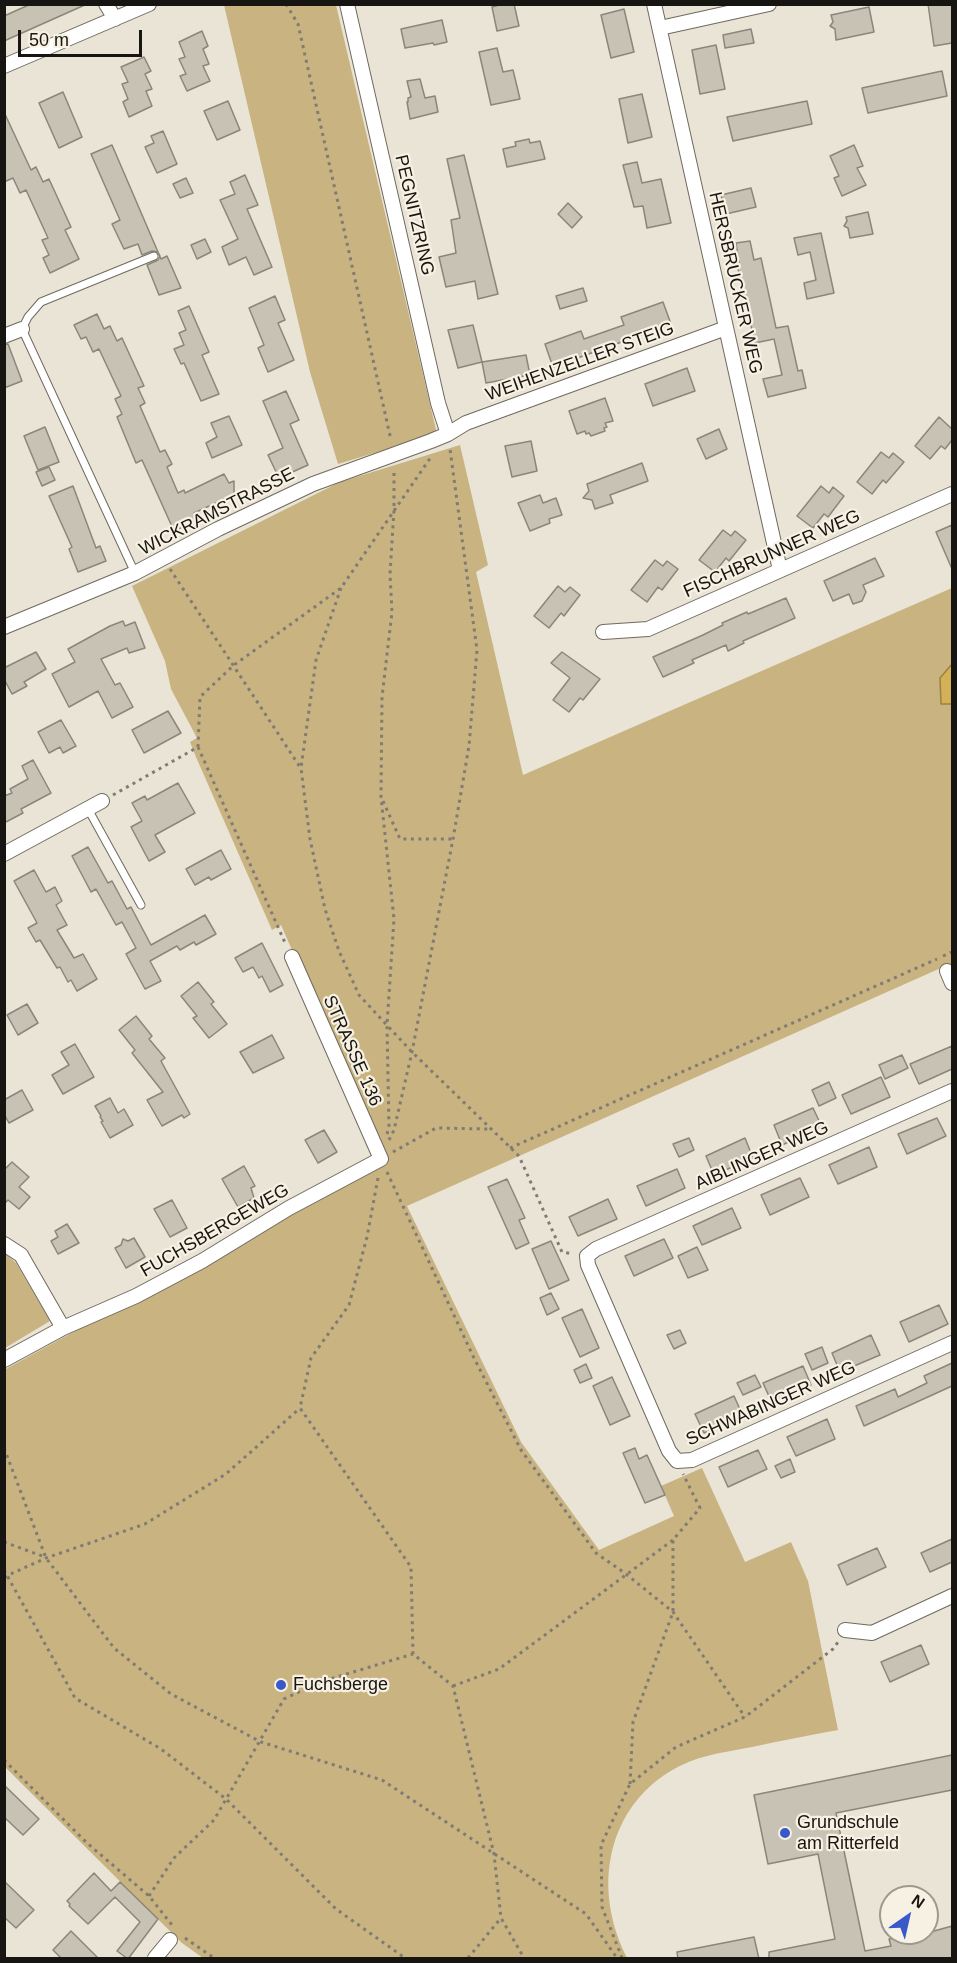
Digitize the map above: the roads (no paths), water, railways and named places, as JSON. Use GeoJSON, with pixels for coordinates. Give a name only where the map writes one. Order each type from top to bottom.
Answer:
{"type":"FeatureCollection","features":[{"type":"Feature","properties":{"kind":"street"},"geometry":{"type":"LineString","coordinates":[[106,4],[115,19]]}},
{"type":"Feature","properties":{"kind":"street"},"geometry":{"type":"LineString","coordinates":[[4,66],[149,4]]}},
{"type":"Feature","properties":{"kind":"street","name":"PEGNITZRING"},"geometry":{"type":"LineString","coordinates":[[347,4],[436,392],[448,434]]}},
{"type":"Feature","properties":{"kind":"street","name":"HERSBRUCKER WEG"},"geometry":{"type":"LineString","coordinates":[[654,4],[780,570]]}},
{"type":"Feature","properties":{"kind":"street"},"geometry":{"type":"LineString","coordinates":[[660,28],[770,4]]}},
{"type":"Feature","properties":{"kind":"street","name":"WEIHENZELLER STEIG"},"geometry":{"type":"LineString","coordinates":[[448,434],[466,423],[726,328]]}},
{"type":"Feature","properties":{"kind":"street"},"geometry":{"type":"LineString","coordinates":[[4,336],[22,329]]}},
{"type":"Feature","properties":{"kind":"street","name":"WICKRAMSTRASSE"},"geometry":{"type":"LineString","coordinates":[[4,627],[135,573],[313,484],[448,434]]}},
{"type":"Feature","properties":{"kind":"street","name":"FISCHBRUNNER WEG"},"geometry":{"type":"LineString","coordinates":[[603,632],[648,629],[952,494]]}},
{"type":"Feature","properties":{"kind":"street"},"geometry":{"type":"LineString","coordinates":[[4,854],[102,801]]}},
{"type":"Feature","properties":{"kind":"street","name":"STRASSE 136"},"geometry":{"type":"LineString","coordinates":[[292,957],[381,1159]]}},
{"type":"Feature","properties":{"kind":"street","name":"AIBLINGER WEG"},"geometry":{"type":"LineString","coordinates":[[587,1256],[596,1249],[952,1090]]}},
{"type":"Feature","properties":{"kind":"street","name":"FUCHSBERGEWEG"},"geometry":{"type":"LineString","coordinates":[[4,1360],[63,1328],[136,1296],[202,1261],[289,1208],[381,1159]]}},
{"type":"Feature","properties":{"kind":"street"},"geometry":{"type":"LineString","coordinates":[[4,1244],[21,1255],[63,1328]]}},
{"type":"Feature","properties":{"kind":"street","name":"SCHWABINGER WEG"},"geometry":{"type":"LineString","coordinates":[[587,1256],[588,1265],[640,1386],[669,1451],[677,1461],[692,1460],[952,1344]]}},
{"type":"Feature","properties":{"kind":"street"},"geometry":{"type":"LineString","coordinates":[[845,1630],[872,1633],[952,1596]]}},
{"type":"Feature","properties":{"kind":"street"},"geometry":{"type":"LineString","coordinates":[[155,1959],[170,1940]]}},
{"type":"Feature","properties":{"kind":"lane"},"geometry":{"type":"LineString","coordinates":[[135,573],[22,329],[28,317],[41,302],[154,256]]}},
{"type":"Feature","properties":{"kind":"lane"},"geometry":{"type":"LineString","coordinates":[[88,809],[141,905]]}},
{"type":"Feature","properties":{"kind":"place","name":"Fuchsberge"},"geometry":{"type":"Point","coordinates":[281,1685]}},
{"type":"Feature","properties":{"kind":"place","name":"Grundschule am Ritterfeld"},"geometry":{"type":"Point","coordinates":[785,1833]}}]}
